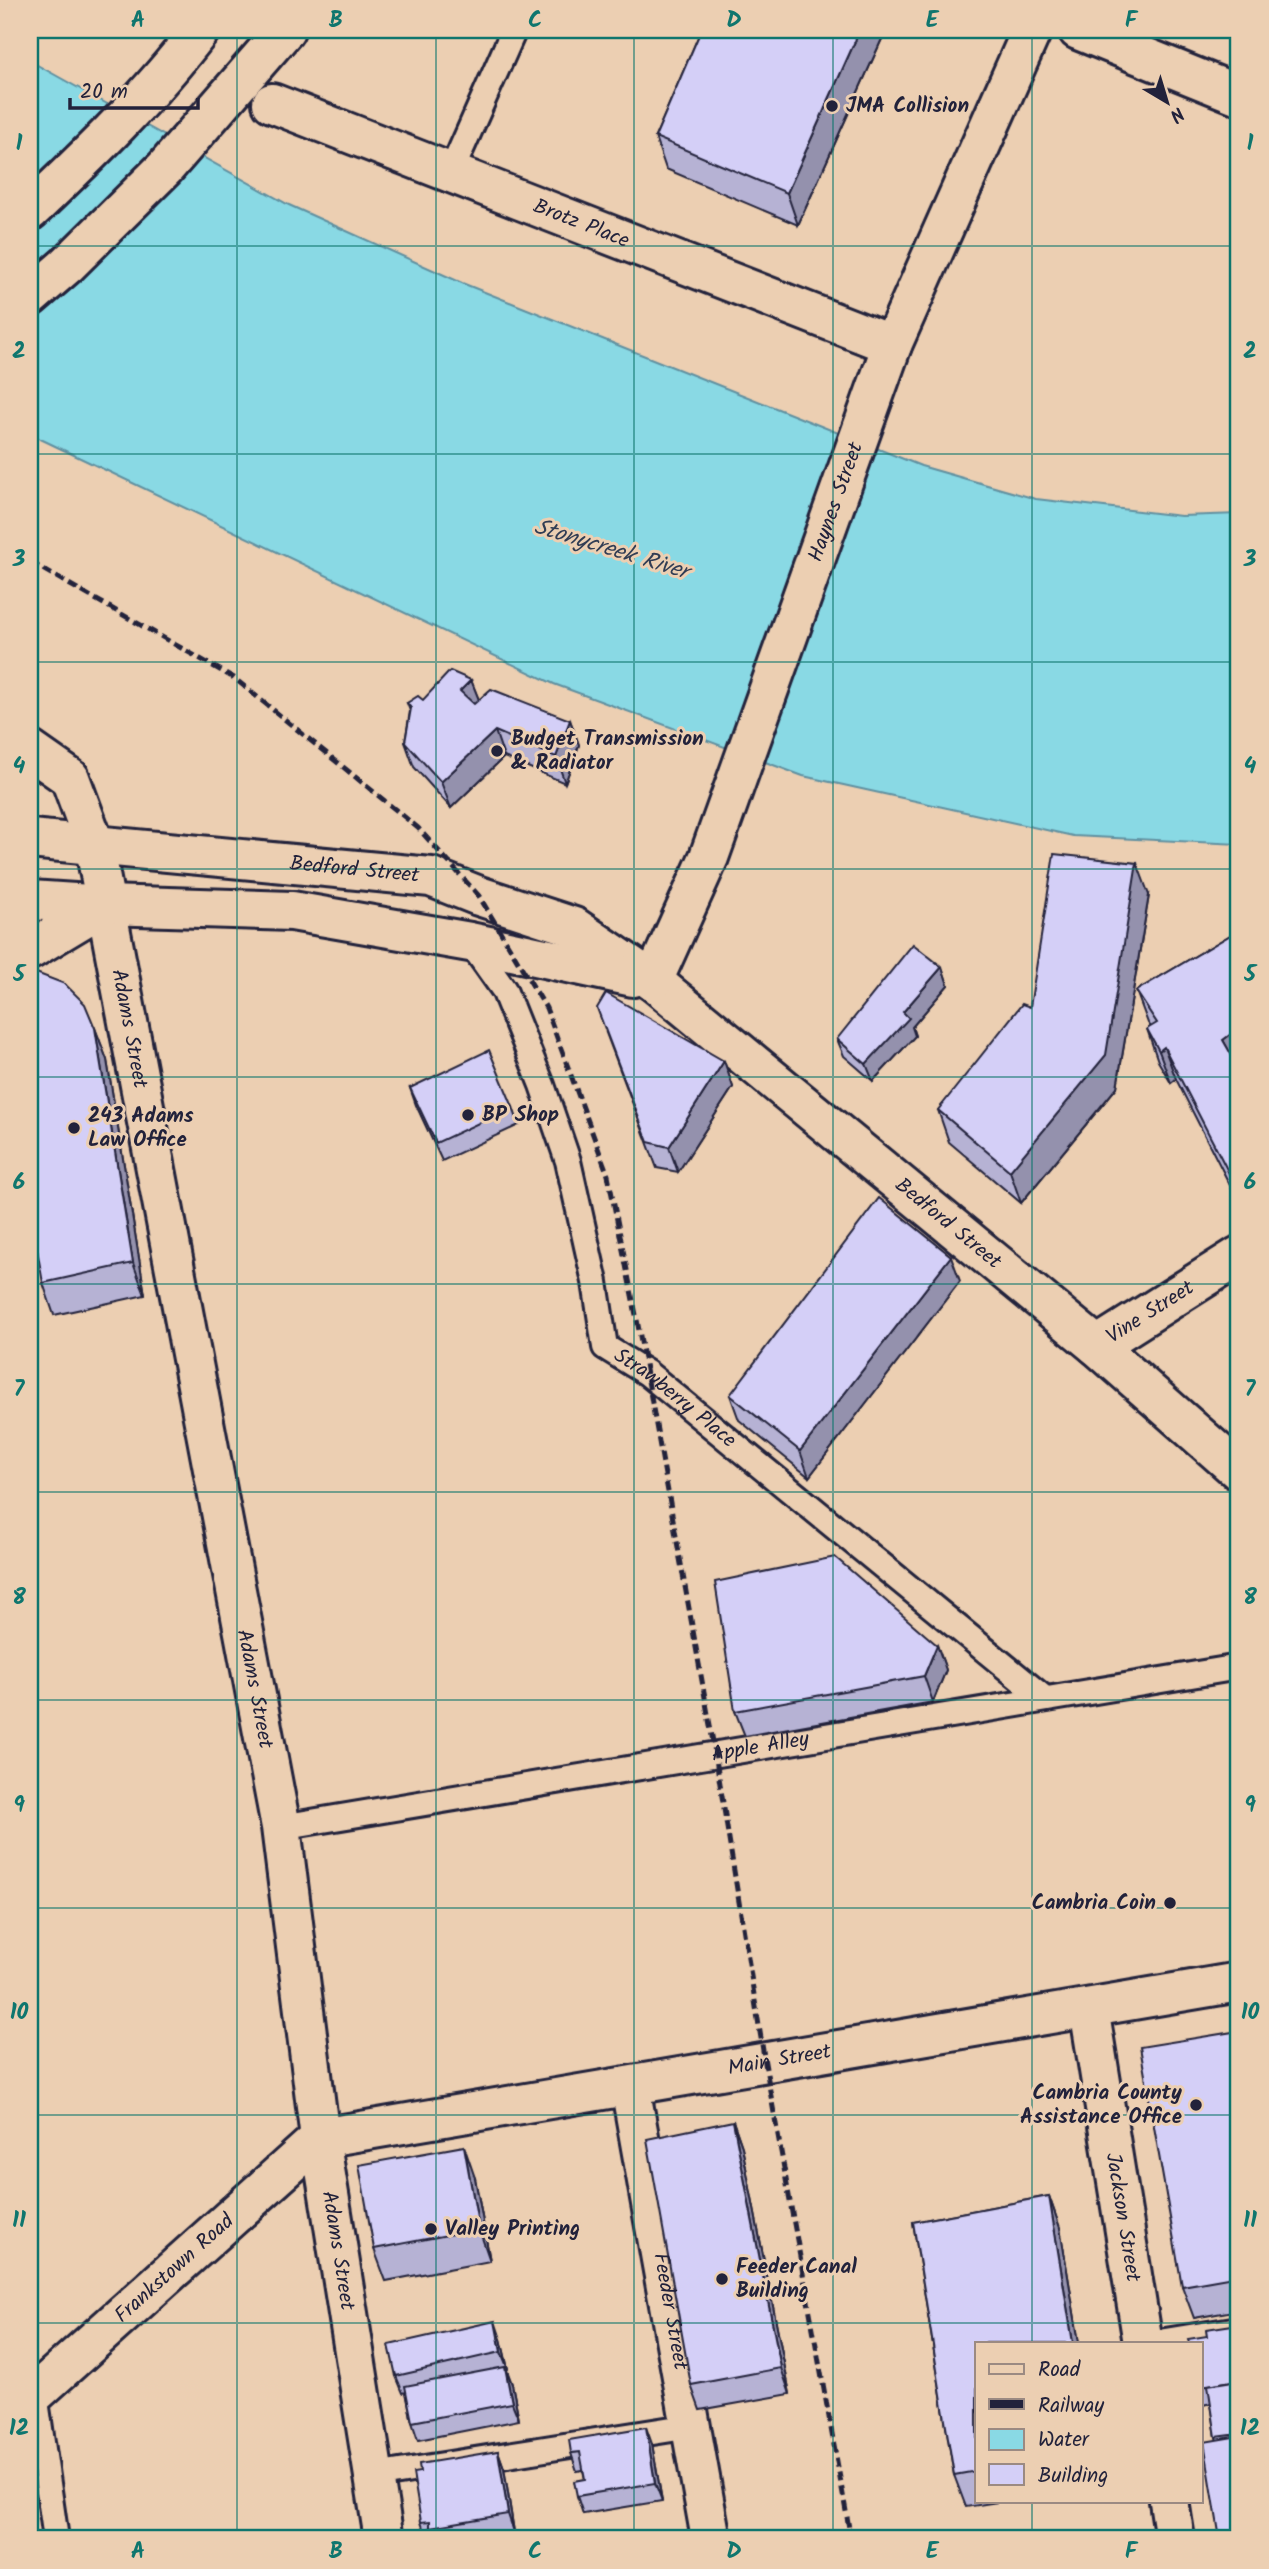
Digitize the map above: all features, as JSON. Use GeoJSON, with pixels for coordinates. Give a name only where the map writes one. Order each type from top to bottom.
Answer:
{"type":"FeatureCollection","features":[{"type":"Feature","properties":{"kind":"main road"},"geometry":{"type":"LineString","coordinates":[[30,211],[98,145],[178,59],[200,30]]}},
{"type":"Feature","properties":{"kind":"main road"},"geometry":{"type":"LineString","coordinates":[[30,297],[67,265],[165,168],[285,30]]}},
{"type":"Feature","properties":{"kind":"main road","name":"Haynes Street"},"geometry":{"type":"LineString","coordinates":[[653,981],[709,856],[892,345],[1032,30]]}},
{"type":"Feature","properties":{"kind":"main road"},"geometry":{"type":"LineString","coordinates":[[1078,30],[1239,95]]}},
{"type":"Feature","properties":{"kind":"main road","name":"Brotz Place"},"geometry":{"type":"LineString","coordinates":[[272,103],[892,345]]}},
{"type":"Feature","properties":{"kind":"main road","name":"Adams Street"},"geometry":{"type":"LineString","coordinates":[[30,750],[70,779],[94,844],[281,1827],[320,2138],[384,2539]]}},
{"type":"Feature","properties":{"kind":"main road","name":"Bedford Street"},"geometry":{"type":"LineString","coordinates":[[30,839],[431,877],[574,927],[653,981],[1097,1346],[1239,1471]]}},
{"type":"Feature","properties":{"kind":"main road","name":"Bedford Street"},"geometry":{"type":"LineString","coordinates":[[30,900],[292,911],[470,942],[653,981]]}},
{"type":"Feature","properties":{"kind":"main road"},"geometry":{"type":"LineString","coordinates":[[30,950],[105,905]]}},
{"type":"Feature","properties":{"kind":"main road","name":"Vine Street"},"geometry":{"type":"LineString","coordinates":[[1097,1346],[1239,1256]]}},
{"type":"Feature","properties":{"kind":"main road","name":"Main Street"},"geometry":{"type":"LineString","coordinates":[[320,2138],[1239,1982]]}},
{"type":"Feature","properties":{"kind":"main road","name":"Jackson Street"},"geometry":{"type":"LineString","coordinates":[[1089,2008],[1143,2342]]}},
{"type":"Feature","properties":{"kind":"main road","name":"Feeder Street"},"geometry":{"type":"LineString","coordinates":[[630,2086],[711,2539]]}},
{"type":"Feature","properties":{"kind":"main road","name":"Frankstown Road"},"geometry":{"type":"LineString","coordinates":[[32,2396],[320,2138]]}},
{"type":"Feature","properties":{"kind":"main road"},"geometry":{"type":"LineString","coordinates":[[1169,2502],[1175,2539]]}},
{"type":"Feature","properties":{"kind":"lane"},"geometry":{"type":"LineString","coordinates":[[451,172],[514,30]]}},
{"type":"Feature","properties":{"kind":"lane","name":"Strawberry Place"},"geometry":{"type":"LineString","coordinates":[[470,942],[504,990],[542,1085],[568,1161],[595,1282],[604,1348],[647,1373],[1045,1699]]}},
{"type":"Feature","properties":{"kind":"lane","name":"Apple Alley"},"geometry":{"type":"LineString","coordinates":[[281,1827],[1239,1667]]}},
{"type":"Feature","properties":{"kind":"lane"},"geometry":{"type":"LineString","coordinates":[[1159,2342],[1239,2329]]}},
{"type":"Feature","properties":{"kind":"lane"},"geometry":{"type":"LineString","coordinates":[[32,2396],[57,2539]]}},
{"type":"Feature","properties":{"kind":"lane"},"geometry":{"type":"LineString","coordinates":[[374,2476],[691,2426]]}},
{"type":"Feature","properties":{"kind":"water","name":"Stonycreek River"},"geometry":{"type":"Polygon","coordinates":[[[30,61],[289,205],[462,283],[921,466],[1036,499],[1181,516],[1239,514],[1239,844],[1073,836],[803,776],[554,684],[30,434],[30,61]]]}},
{"type":"Feature","properties":{"kind":"building"},"geometry":{"type":"Polygon","coordinates":[[[701,30],[860,30],[787,193],[655,137],[701,30]]]}},
{"type":"Feature","properties":{"kind":"building"},"geometry":{"type":"Polygon","coordinates":[[[450,671],[471,680],[460,691],[474,704],[491,689],[570,720],[556,757],[495,731],[441,782],[405,742],[411,708],[407,703],[418,696],[423,700],[450,671]]]}},
{"type":"Feature","properties":{"kind":"building"},"geometry":{"type":"Polygon","coordinates":[[[1054,854],[1137,863],[1106,1055],[1010,1171],[938,1110],[1022,1004],[1030,1007],[1054,854]]]}},
{"type":"Feature","properties":{"kind":"building"},"geometry":{"type":"Polygon","coordinates":[[[1239,930],[1239,1028],[1223,1040],[1239,1068],[1239,1180],[1234,1183],[1164,1047],[1159,1051],[1147,1029],[1157,1023],[1136,991],[1239,930]]]}},
{"type":"Feature","properties":{"kind":"building"},"geometry":{"type":"Polygon","coordinates":[[[913,944],[942,967],[903,1012],[909,1018],[866,1064],[837,1039],[913,944]]]}},
{"type":"Feature","properties":{"kind":"building","name":"243 Adams Law Office"},"geometry":{"type":"Polygon","coordinates":[[[31,971],[65,984],[85,1004],[95,1028],[133,1263],[43,1283],[30,1210],[31,971]]]}},
{"type":"Feature","properties":{"kind":"building"},"geometry":{"type":"Polygon","coordinates":[[[606,993],[724,1061],[669,1147],[648,1142],[597,1008],[606,993]]]}},
{"type":"Feature","properties":{"kind":"building","name":"BP Shop"},"geometry":{"type":"Polygon","coordinates":[[[489,1050],[513,1107],[436,1143],[410,1088],[489,1050]]]}},
{"type":"Feature","properties":{"kind":"building"},"geometry":{"type":"Polygon","coordinates":[[[879,1198],[951,1256],[800,1451],[730,1395],[879,1198]]]}},
{"type":"Feature","properties":{"kind":"building"},"geometry":{"type":"Polygon","coordinates":[[[835,1557],[937,1645],[924,1676],[735,1711],[715,1582],[835,1557]]]}},
{"type":"Feature","properties":{"kind":"building"},"geometry":{"type":"Polygon","coordinates":[[[1239,2031],[1239,2276],[1182,2286],[1140,2047],[1239,2031]]]}},
{"type":"Feature","properties":{"kind":"building","name":"Feeder Canal Building"},"geometry":{"type":"Polygon","coordinates":[[[733,2121],[781,2368],[691,2385],[647,2139],[733,2121]]]}},
{"type":"Feature","properties":{"kind":"building"},"geometry":{"type":"Polygon","coordinates":[[[464,2146],[479,2229],[374,2249],[359,2165],[464,2146]]]}},
{"type":"Feature","properties":{"kind":"building"},"geometry":{"type":"Polygon","coordinates":[[[1049,2196],[1073,2342],[975,2342],[975,2471],[954,2475],[913,2222],[1049,2196]]]}},
{"type":"Feature","properties":{"kind":"building"},"geometry":{"type":"Polygon","coordinates":[[[495,2321],[501,2352],[396,2376],[389,2345],[495,2321]]]}},
{"type":"Feature","properties":{"kind":"building"},"geometry":{"type":"Polygon","coordinates":[[[1239,2324],[1239,2380],[1202,2386],[1202,2342],[1189,2342],[1188,2339],[1207,2336],[1206,2329],[1239,2324]]]}},
{"type":"Feature","properties":{"kind":"building"},"geometry":{"type":"Polygon","coordinates":[[[505,2367],[512,2403],[412,2422],[405,2386],[505,2367]]]}},
{"type":"Feature","properties":{"kind":"building"},"geometry":{"type":"Polygon","coordinates":[[[1239,2380],[1239,2434],[1216,2437],[1208,2385],[1239,2380]]]}},
{"type":"Feature","properties":{"kind":"building"},"geometry":{"type":"Polygon","coordinates":[[[646,2427],[655,2483],[577,2496],[574,2481],[585,2479],[580,2452],[571,2453],[569,2440],[646,2427]]]}},
{"type":"Feature","properties":{"kind":"building"},"geometry":{"type":"Polygon","coordinates":[[[1239,2436],[1239,2539],[1220,2539],[1204,2442],[1239,2436]]]}},
{"type":"Feature","properties":{"kind":"building"},"geometry":{"type":"Polygon","coordinates":[[[498,2451],[508,2514],[430,2527],[430,2521],[421,2522],[413,2473],[420,2472],[419,2464],[498,2451]]]}},
{"type":"Feature","properties":{"kind":"railway"},"geometry":{"type":"LineString","coordinates":[[30,562],[234,678],[418,828],[479,896],[546,1008],[608,1175],[638,1325],[715,1753],[765,2063],[851,2539]]}},
{"type":"Feature","properties":{"kind":"place","name":"JMA Collision"},"geometry":{"type":"Point","coordinates":[832,106]}},
{"type":"Feature","properties":{"kind":"place","name":"Budget Transmission & Radiator"},"geometry":{"type":"Point","coordinates":[497,751]}},
{"type":"Feature","properties":{"kind":"place","name":"BP Shop"},"geometry":{"type":"Point","coordinates":[468,1115]}},
{"type":"Feature","properties":{"kind":"place","name":"243 Adams Law Office"},"geometry":{"type":"Point","coordinates":[74,1128]}},
{"type":"Feature","properties":{"kind":"place","name":"Cambria Coin"},"geometry":{"type":"Point","coordinates":[1170,1903]}},
{"type":"Feature","properties":{"kind":"place","name":"Cambria County Assistance Office"},"geometry":{"type":"Point","coordinates":[1196,2105]}},
{"type":"Feature","properties":{"kind":"place","name":"Valley Printing"},"geometry":{"type":"Point","coordinates":[431,2229]}},
{"type":"Feature","properties":{"kind":"place","name":"Feeder Canal Building"},"geometry":{"type":"Point","coordinates":[722,2279]}}]}
